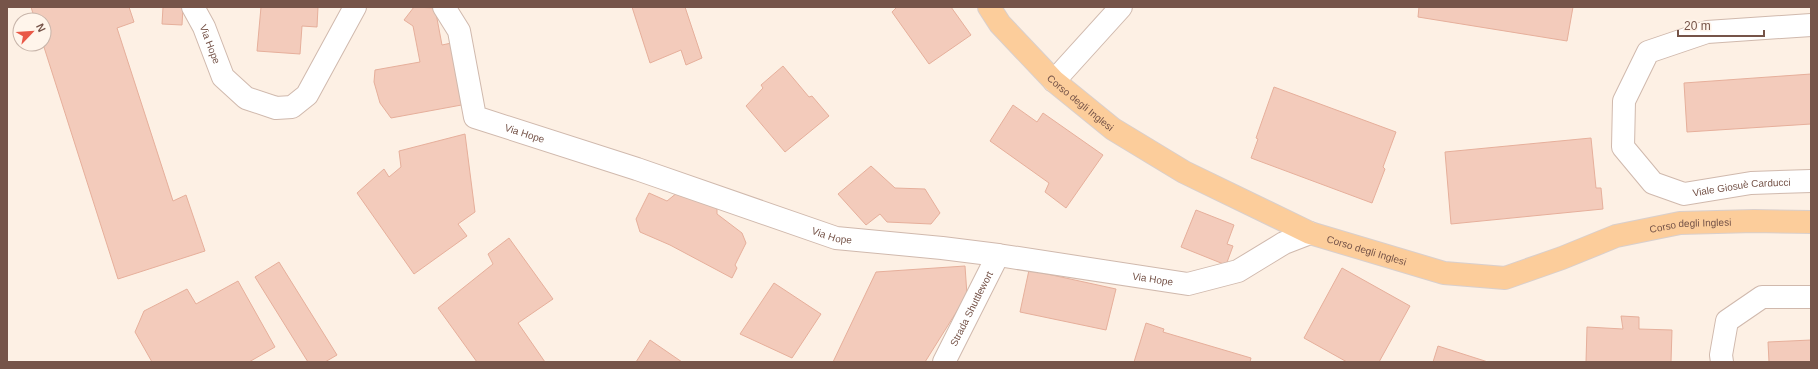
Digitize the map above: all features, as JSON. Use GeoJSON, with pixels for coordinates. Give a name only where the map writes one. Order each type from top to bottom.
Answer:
{"type":"FeatureCollection","features":[{"type":"Feature","properties":{"kind":"main road","name":"Corso degli Inglesi"},"geometry":{"type":"LineString","coordinates":[[989,7],[1000,24],[1054,81],[1113,129],[1184,172],[1310,233],[1444,273],[1505,278],[1562,258],[1616,236],[1680,223],[1754,221],[1811,222]]}},
{"type":"Feature","properties":{"kind":"street","name":"Via Hope"},"geometry":{"type":"LineString","coordinates":[[193,7],[204,27],[223,77],[246,98],[276,108],[292,107],[307,95],[355,7]]}},
{"type":"Feature","properties":{"kind":"street","name":"Via Hope"},"geometry":{"type":"LineString","coordinates":[[444,7],[459,31],[475,117],[637,169],[836,238],[998,254],[1188,284],[1238,271],[1284,243],[1310,233]]}},
{"type":"Feature","properties":{"kind":"street"},"geometry":{"type":"LineString","coordinates":[[1054,81],[1121,7]]}},
{"type":"Feature","properties":{"kind":"street","name":"Viale Giosuè Carducci"},"geometry":{"type":"LineString","coordinates":[[1811,25],[1707,32],[1648,52],[1624,101],[1623,147],[1652,183],[1684,194],[1751,183],[1811,181]]}},
{"type":"Feature","properties":{"kind":"street","name":"Strada Shuttlewort"},"geometry":{"type":"LineString","coordinates":[[944,362],[998,254]]}},
{"type":"Feature","properties":{"kind":"street"},"geometry":{"type":"LineString","coordinates":[[1722,362],[1721,355],[1727,321],[1762,297],[1811,297]]}},
{"type":"Feature","properties":{"kind":"building"},"geometry":{"type":"Polygon","coordinates":[[[31,7],[129,7],[134,22],[117,28],[173,201],[186,195],[205,251],[118,279],[46,52],[52,52],[52,12],[33,12],[31,7]]]}},
{"type":"Feature","properties":{"kind":"building"},"geometry":{"type":"Polygon","coordinates":[[[163,7],[183,7],[182,25],[162,24],[163,7]]]}},
{"type":"Feature","properties":{"kind":"building"},"geometry":{"type":"Polygon","coordinates":[[[261,7],[318,7],[317,27],[302,26],[300,54],[257,51],[261,7]]]}},
{"type":"Feature","properties":{"kind":"building"},"geometry":{"type":"Polygon","coordinates":[[[414,7],[435,8],[442,45],[456,42],[467,104],[391,118],[380,103],[374,82],[375,70],[420,62],[413,26],[404,20],[414,7]]]}},
{"type":"Feature","properties":{"kind":"building"},"geometry":{"type":"Polygon","coordinates":[[[632,7],[685,7],[702,58],[686,65],[681,50],[650,63],[632,7]]]}},
{"type":"Feature","properties":{"kind":"building"},"geometry":{"type":"Polygon","coordinates":[[[897,7],[951,7],[971,35],[929,64],[892,12],[897,7]]]}},
{"type":"Feature","properties":{"kind":"building"},"geometry":{"type":"Polygon","coordinates":[[[1419,7],[1573,7],[1567,41],[1418,17],[1419,7]]]}},
{"type":"Feature","properties":{"kind":"building"},"geometry":{"type":"Polygon","coordinates":[[[783,66],[809,97],[812,96],[829,116],[785,152],[746,106],[763,88],[761,85],[783,66]]]}},
{"type":"Feature","properties":{"kind":"building"},"geometry":{"type":"Polygon","coordinates":[[[1811,74],[1811,124],[1687,132],[1684,83],[1811,74]]]}},
{"type":"Feature","properties":{"kind":"building"},"geometry":{"type":"Polygon","coordinates":[[[1274,87],[1396,132],[1383,167],[1385,169],[1372,203],[1251,158],[1258,139],[1256,138],[1274,87]]]}},
{"type":"Feature","properties":{"kind":"building"},"geometry":{"type":"Polygon","coordinates":[[[1013,105],[1037,122],[1043,113],[1103,155],[1066,208],[1045,192],[1049,183],[990,141],[1013,105]]]}},
{"type":"Feature","properties":{"kind":"building"},"geometry":{"type":"Polygon","coordinates":[[[465,134],[475,212],[458,224],[467,236],[414,274],[357,193],[384,169],[389,177],[401,167],[399,151],[465,134]]]}},
{"type":"Feature","properties":{"kind":"building"},"geometry":{"type":"Polygon","coordinates":[[[1591,138],[1596,188],[1601,188],[1603,209],[1451,224],[1445,152],[1591,138]]]}},
{"type":"Feature","properties":{"kind":"building"},"geometry":{"type":"Polygon","coordinates":[[[871,166],[895,188],[925,189],[940,213],[931,224],[887,222],[880,214],[866,225],[838,194],[871,166]]]}},
{"type":"Feature","properties":{"kind":"building"},"geometry":{"type":"Polygon","coordinates":[[[683,188],[717,205],[717,214],[742,233],[746,243],[735,265],[737,268],[732,278],[670,245],[640,232],[636,219],[649,193],[667,201],[683,188]]]}},
{"type":"Feature","properties":{"kind":"building"},"geometry":{"type":"Polygon","coordinates":[[[1196,210],[1234,225],[1227,244],[1233,246],[1226,265],[1181,247],[1196,210]]]}},
{"type":"Feature","properties":{"kind":"building"},"geometry":{"type":"Polygon","coordinates":[[[509,238],[553,299],[518,323],[545,362],[477,362],[438,308],[493,264],[488,254],[509,238]]]}},
{"type":"Feature","properties":{"kind":"building"},"geometry":{"type":"Polygon","coordinates":[[[279,262],[337,355],[325,362],[308,362],[255,277],[279,262]]]}},
{"type":"Feature","properties":{"kind":"building"},"geometry":{"type":"Polygon","coordinates":[[[965,266],[967,295],[925,362],[833,362],[876,272],[965,266]]]}},
{"type":"Feature","properties":{"kind":"building"},"geometry":{"type":"Polygon","coordinates":[[[1342,268],[1410,306],[1379,362],[1347,362],[1304,338],[1342,268]]]}},
{"type":"Feature","properties":{"kind":"building"},"geometry":{"type":"Polygon","coordinates":[[[1029,270],[1116,289],[1106,330],[1020,312],[1029,270]]]}},
{"type":"Feature","properties":{"kind":"building"},"geometry":{"type":"Polygon","coordinates":[[[238,281],[275,347],[249,362],[152,362],[135,332],[144,311],[187,289],[196,304],[238,281]]]}},
{"type":"Feature","properties":{"kind":"building"},"geometry":{"type":"Polygon","coordinates":[[[774,283],[821,314],[792,358],[740,334],[774,283]]]}},
{"type":"Feature","properties":{"kind":"building"},"geometry":{"type":"Polygon","coordinates":[[[1621,316],[1639,317],[1639,329],[1672,330],[1671,362],[1586,362],[1587,327],[1623,329],[1621,316]]]}},
{"type":"Feature","properties":{"kind":"building"},"geometry":{"type":"Polygon","coordinates":[[[1146,323],[1164,329],[1163,332],[1251,358],[1250,362],[1134,362],[1146,323]]]}},
{"type":"Feature","properties":{"kind":"building"},"geometry":{"type":"Polygon","coordinates":[[[650,340],[682,362],[636,362],[650,340]]]}},
{"type":"Feature","properties":{"kind":"building"},"geometry":{"type":"Polygon","coordinates":[[[1811,340],[1811,362],[1769,362],[1768,342],[1811,340]]]}},
{"type":"Feature","properties":{"kind":"building"},"geometry":{"type":"Polygon","coordinates":[[[1438,346],[1488,362],[1433,362],[1438,346]]]}}]}
